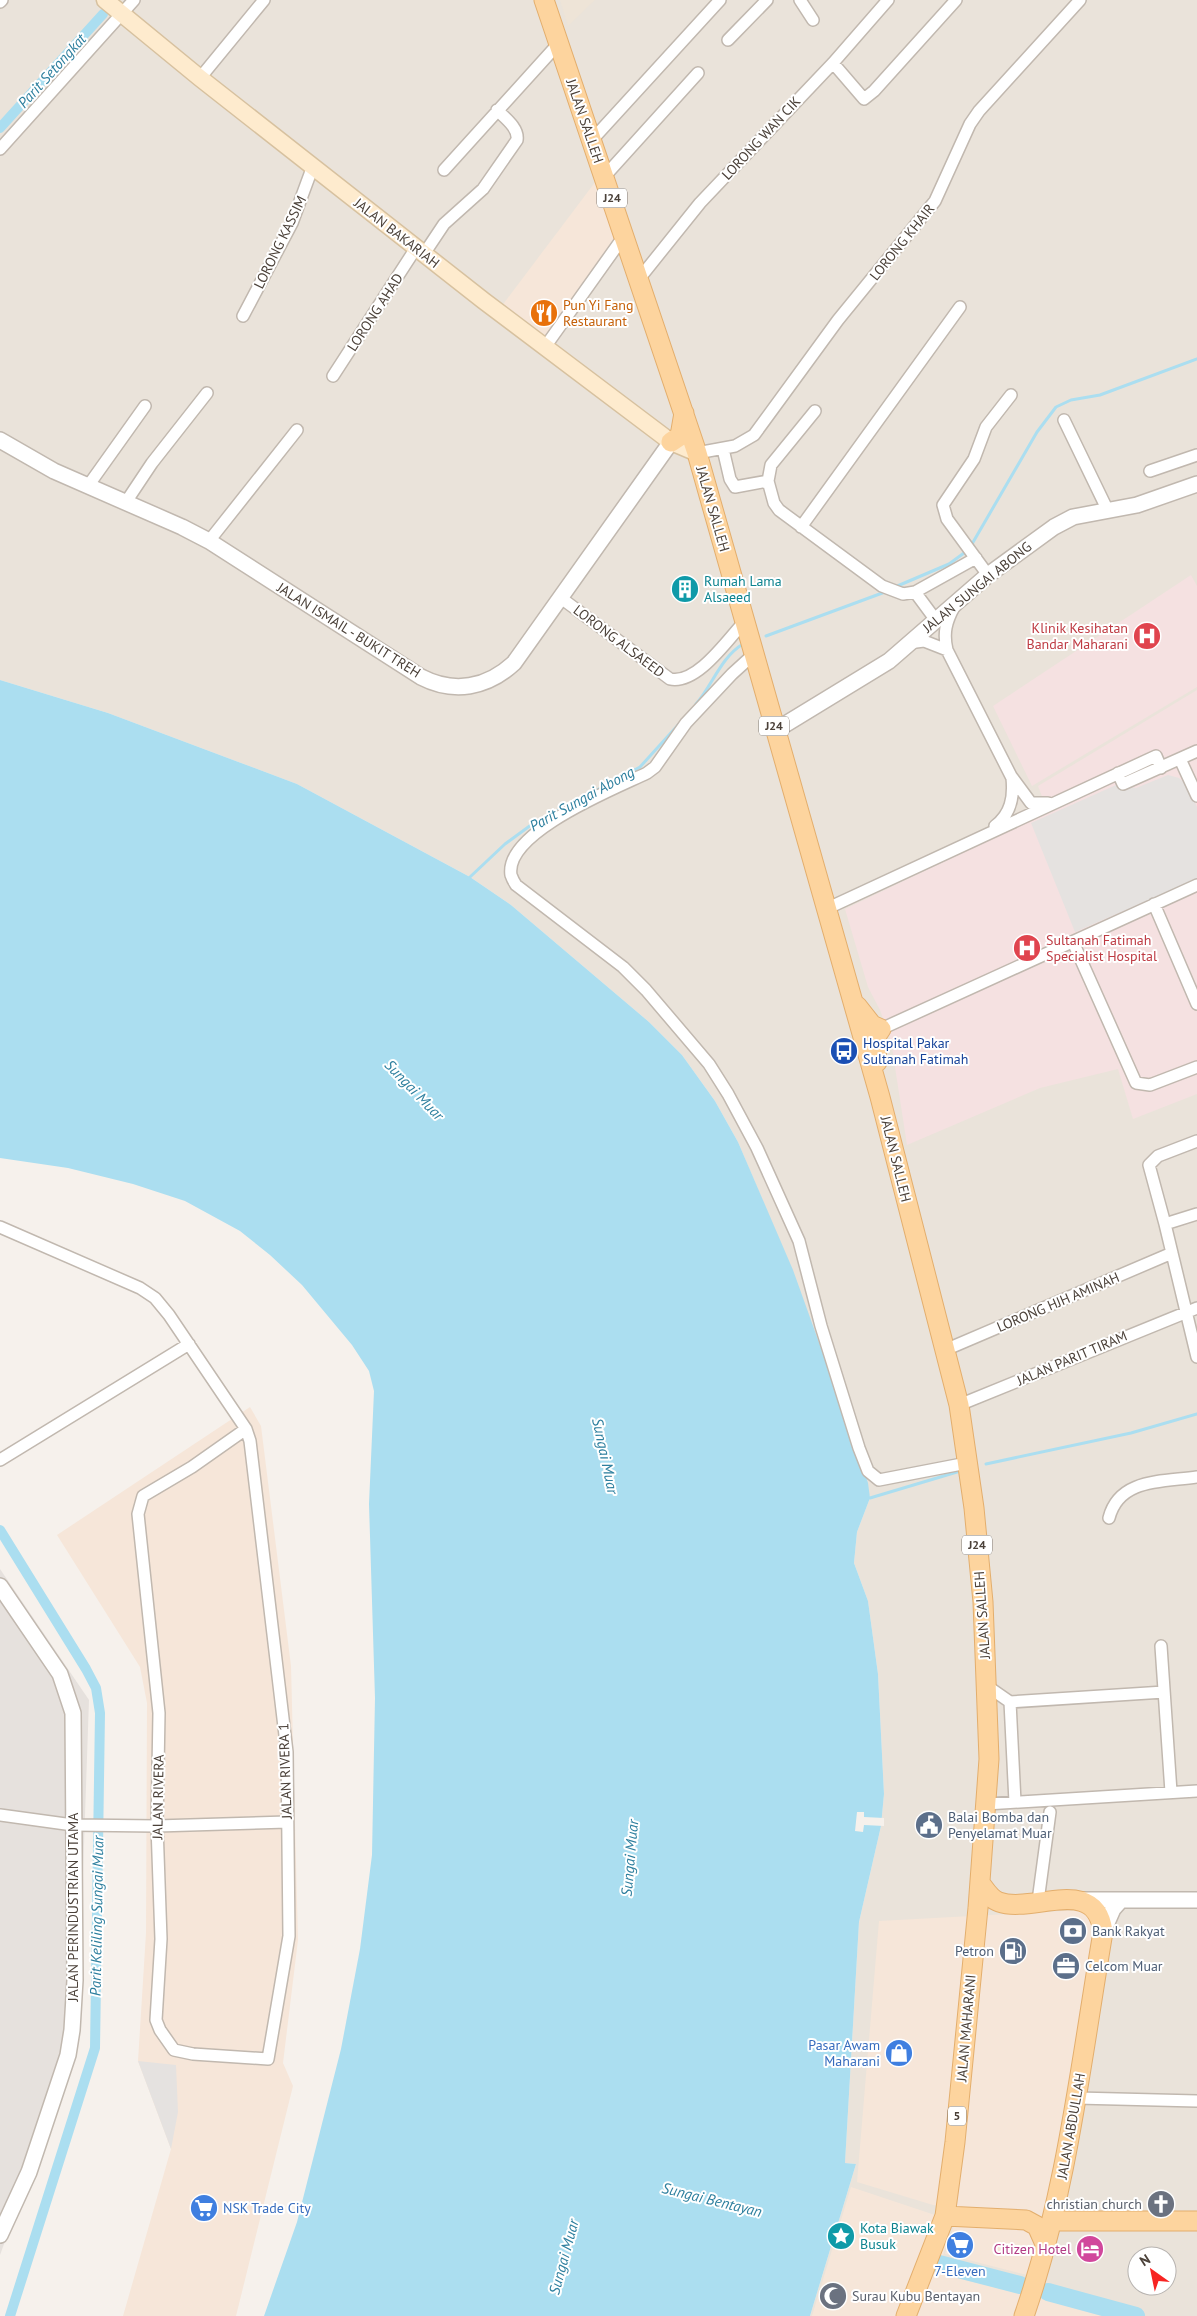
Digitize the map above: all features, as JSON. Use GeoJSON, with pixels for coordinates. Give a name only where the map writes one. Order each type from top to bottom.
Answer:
{"type":"FeatureCollection","features":[{"type":"Feature","properties":{"kind":"main road","name":"JALAN BAKARIAH"},"geometry":{"type":"LineString","coordinates":[[105,0],[200,78],[544,347],[672,442],[698,453]]}},
{"type":"Feature","properties":{"kind":"main road","name":"JALAN SALLEH"},"geometry":{"type":"LineString","coordinates":[[544,0],[684,412]]}},
{"type":"Feature","properties":{"kind":"main road"},"geometry":{"type":"LineString","coordinates":[[672,442],[680,436],[684,412]]}},
{"type":"Feature","properties":{"kind":"main road","name":"J24"},"geometry":{"type":"LineString","coordinates":[[684,412],[698,453]]}},
{"type":"Feature","properties":{"kind":"main road","name":"JALAN SALLEH"},"geometry":{"type":"LineString","coordinates":[[698,453],[877,1088],[959,1405],[974,1508],[983,1602],[987,1686],[989,1759],[980,1883]]}},
{"type":"Feature","properties":{"kind":"main road"},"geometry":{"type":"LineString","coordinates":[[851,1000],[871,1024],[881,1030],[875,1038],[877,1088]]}},
{"type":"Feature","properties":{"kind":"main road"},"geometry":{"type":"LineString","coordinates":[[980,1883],[994,1899],[1009,1904]]}},
{"type":"Feature","properties":{"kind":"main road","name":"JALAN MAHARANI"},"geometry":{"type":"LineString","coordinates":[[906,2316],[945,2216],[955,2142],[980,1883]]}},
{"type":"Feature","properties":{"kind":"main road"},"geometry":{"type":"LineString","coordinates":[[1080,1900],[1096,1911],[1103,1932]]}},
{"type":"Feature","properties":{"kind":"main road","name":"5"},"geometry":{"type":"LineString","coordinates":[[974,1936],[988,1915],[1009,1904],[1080,1900]]}},
{"type":"Feature","properties":{"kind":"main road","name":"JALAN ABDULLAH"},"geometry":{"type":"LineString","coordinates":[[1024,2316],[1052,2220],[1077,2098],[1103,1932]]}},
{"type":"Feature","properties":{"kind":"main road"},"geometry":{"type":"LineString","coordinates":[[945,2216],[1026,2220],[1037,2226],[1045,2244]]}},
{"type":"Feature","properties":{"kind":"main road"},"geometry":{"type":"LineString","coordinates":[[1052,2220],[1197,2221]]}},
{"type":"Feature","properties":{"kind":"street"},"geometry":{"type":"LineString","coordinates":[[0,149],[134,0]]}},
{"type":"Feature","properties":{"kind":"street"},"geometry":{"type":"LineString","coordinates":[[200,78],[264,0]]}},
{"type":"Feature","properties":{"kind":"street"},"geometry":{"type":"LineString","coordinates":[[592,140],[720,0]]}},
{"type":"Feature","properties":{"kind":"street"},"geometry":{"type":"LineString","coordinates":[[728,40],[767,0]]}},
{"type":"Feature","properties":{"kind":"street"},"geometry":{"type":"LineString","coordinates":[[800,0],[813,20]]}},
{"type":"Feature","properties":{"kind":"street","name":"LORONG WAN CIK"},"geometry":{"type":"LineString","coordinates":[[639,279],[700,204],[833,63],[888,0]]}},
{"type":"Feature","properties":{"kind":"street"},"geometry":{"type":"LineString","coordinates":[[833,63],[864,98],[874,91],[956,0]]}},
{"type":"Feature","properties":{"kind":"street","name":"LORONG KHAIR"},"geometry":{"type":"LineString","coordinates":[[698,453],[746,442],[754,435],[838,320],[935,201],[970,124],[979,111],[1080,0]]}},
{"type":"Feature","properties":{"kind":"street"},"geometry":{"type":"LineString","coordinates":[[444,170],[496,110],[559,43]]}},
{"type":"Feature","properties":{"kind":"street"},"geometry":{"type":"LineString","coordinates":[[604,177],[698,73]]}},
{"type":"Feature","properties":{"kind":"street","name":"LORONG AHAD"},"geometry":{"type":"LineString","coordinates":[[334,376],[420,251],[444,224],[483,189],[517,140],[516,130],[496,110]]}},
{"type":"Feature","properties":{"kind":"street","name":"LORONG KASSIM"},"geometry":{"type":"LineString","coordinates":[[243,316],[292,223],[313,166]]}},
{"type":"Feature","properties":{"kind":"street"},"geometry":{"type":"LineString","coordinates":[[544,347],[624,236]]}},
{"type":"Feature","properties":{"kind":"street"},"geometry":{"type":"LineString","coordinates":[[801,527],[960,307]]}},
{"type":"Feature","properties":{"kind":"street"},"geometry":{"type":"LineString","coordinates":[[126,502],[152,463],[207,393]]}},
{"type":"Feature","properties":{"kind":"street"},"geometry":{"type":"LineString","coordinates":[[988,575],[947,518],[943,505],[974,459],[986,427],[1011,395]]}},
{"type":"Feature","properties":{"kind":"street"},"geometry":{"type":"LineString","coordinates":[[88,486],[145,406]]}},
{"type":"Feature","properties":{"kind":"street"},"geometry":{"type":"LineString","coordinates":[[815,411],[771,465],[768,481],[776,507],[882,586],[896,593],[915,592],[976,558]]}},
{"type":"Feature","properties":{"kind":"street"},"geometry":{"type":"LineString","coordinates":[[1064,420],[1108,511]]}},
{"type":"Feature","properties":{"kind":"street"},"geometry":{"type":"LineString","coordinates":[[208,541],[297,430]]}},
{"type":"Feature","properties":{"kind":"street","name":"JALAN ISMAIL - BUKIT TREH"},"geometry":{"type":"LineString","coordinates":[[0,440],[54,471],[182,527],[208,541],[421,677],[454,688],[481,685],[504,673],[514,663],[672,442]]}},
{"type":"Feature","properties":{"kind":"street"},"geometry":{"type":"LineString","coordinates":[[723,448],[730,479],[735,487],[768,481]]}},
{"type":"Feature","properties":{"kind":"street"},"geometry":{"type":"LineString","coordinates":[[1150,472],[1197,455]]}},
{"type":"Feature","properties":{"kind":"street","name":"JALAN SUNGAI ABONG"},"geometry":{"type":"LineString","coordinates":[[776,730],[876,669],[988,575],[1054,527],[1073,517],[1157,500],[1197,484]]}},
{"type":"Feature","properties":{"kind":"street"},"geometry":{"type":"LineString","coordinates":[[915,592],[935,619]]}},
{"type":"Feature","properties":{"kind":"street","name":"LORONG ALSAEED"},"geometry":{"type":"LineString","coordinates":[[561,598],[670,679],[678,680],[698,672],[745,621]]}},
{"type":"Feature","properties":{"kind":"street"},"geometry":{"type":"LineString","coordinates":[[959,599],[947,620],[944,632],[947,650],[1011,776],[1031,803],[1054,803]]}},
{"type":"Feature","properties":{"kind":"street"},"geometry":{"type":"LineString","coordinates":[[908,643],[924,641],[947,650]]}},
{"type":"Feature","properties":{"kind":"street"},"geometry":{"type":"LineString","coordinates":[[754,654],[732,674],[686,723],[655,767],[647,773],[555,818],[526,841],[516,854],[511,874],[516,885],[623,967],[646,990],[709,1064],[728,1094],[760,1155],[799,1241],[824,1335],[859,1448],[871,1476],[878,1480],[886,1479],[967,1463]]}},
{"type":"Feature","properties":{"kind":"street"},"geometry":{"type":"LineString","coordinates":[[1118,773],[1123,784],[1197,751]]}},
{"type":"Feature","properties":{"kind":"street"},"geometry":{"type":"LineString","coordinates":[[826,909],[986,833],[1156,756],[1161,768]]}},
{"type":"Feature","properties":{"kind":"street"},"geometry":{"type":"LineString","coordinates":[[1180,759],[1197,796]]}},
{"type":"Feature","properties":{"kind":"street"},"geometry":{"type":"LineString","coordinates":[[986,833],[999,823],[1011,804],[1014,794],[1011,776]]}},
{"type":"Feature","properties":{"kind":"street"},"geometry":{"type":"LineString","coordinates":[[881,1030],[1197,885]]}},
{"type":"Feature","properties":{"kind":"street"},"geometry":{"type":"LineString","coordinates":[[1154,904],[1197,1004]]}},
{"type":"Feature","properties":{"kind":"street"},"geometry":{"type":"LineString","coordinates":[[1073,942],[1136,1083],[1150,1085],[1197,1067]]}},
{"type":"Feature","properties":{"kind":"street"},"geometry":{"type":"LineString","coordinates":[[1197,1141],[1158,1156],[1149,1165],[1197,1357]]}},
{"type":"Feature","properties":{"kind":"street"},"geometry":{"type":"LineString","coordinates":[[1165,1224],[1197,1214]]}},
{"type":"Feature","properties":{"kind":"street"},"geometry":{"type":"LineString","coordinates":[[0,1226],[140,1288],[155,1298],[169,1315],[246,1429]]}},
{"type":"Feature","properties":{"kind":"street","name":"LORONG HJH AMINAH"},"geometry":{"type":"LineString","coordinates":[[945,1350],[1172,1253]]}},
{"type":"Feature","properties":{"kind":"street","name":"JALAN PARIT TIRAM"},"geometry":{"type":"LineString","coordinates":[[959,1405],[1197,1308]]}},
{"type":"Feature","properties":{"kind":"street"},"geometry":{"type":"LineString","coordinates":[[0,1460],[189,1344]]}},
{"type":"Feature","properties":{"kind":"street","name":"JALAN RIVERA"},"geometry":{"type":"LineString","coordinates":[[214,2054],[193,2054],[174,2050],[160,2030],[156,2020],[161,1939],[157,1826],[159,1713],[138,1514],[143,1496],[192,1467],[246,1429]]}},
{"type":"Feature","properties":{"kind":"street","name":"JALAN RIVERA 1"},"geometry":{"type":"LineString","coordinates":[[214,2054],[268,2059],[288,1936],[287,1752],[250,1441],[246,1429]]}},
{"type":"Feature","properties":{"kind":"street"},"geometry":{"type":"LineString","coordinates":[[1108,1518],[1112,1505],[1118,1497],[1133,1487],[1197,1477]]}},
{"type":"Feature","properties":{"kind":"street","name":"JALAN PERINDUSTRIAN UTAMA"},"geometry":{"type":"LineString","coordinates":[[0,1586],[60,1674],[73,1713],[80,1825],[72,2030],[68,2055],[29,2172],[0,2235]]}},
{"type":"Feature","properties":{"kind":"street"},"geometry":{"type":"LineString","coordinates":[[1161,1646],[1171,1792]]}},
{"type":"Feature","properties":{"kind":"street"},"geometry":{"type":"LineString","coordinates":[[987,1686],[1010,1702],[1164,1692]]}},
{"type":"Feature","properties":{"kind":"street"},"geometry":{"type":"LineString","coordinates":[[1010,1702],[1015,1802]]}},
{"type":"Feature","properties":{"kind":"street"},"geometry":{"type":"LineString","coordinates":[[986,1804],[1197,1791]]}},
{"type":"Feature","properties":{"kind":"street"},"geometry":{"type":"LineString","coordinates":[[1038,1901],[1050,1812]]}},
{"type":"Feature","properties":{"kind":"street"},"geometry":{"type":"LineString","coordinates":[[0,1816],[80,1825],[124,1826],[286,1822]]}},
{"type":"Feature","properties":{"kind":"street"},"geometry":{"type":"LineString","coordinates":[[1080,1900],[1197,1900]]}},
{"type":"Feature","properties":{"kind":"street"},"geometry":{"type":"LineString","coordinates":[[1103,1932],[1120,1900]]}},
{"type":"Feature","properties":{"kind":"street"},"geometry":{"type":"LineString","coordinates":[[1077,2098],[1197,2101]]}},
{"type":"Feature","properties":{"kind":"shaded area"},"geometry":{"type":"Polygon","coordinates":[[[0,0],[1197,0],[1197,2316],[810,2316],[856,2164],[845,2163],[859,1922],[881,1826],[884,1794],[878,1674],[868,1601],[854,1563],[857,1532],[870,1498],[855,1443],[792,1270],[738,1142],[715,1101],[682,1055],[649,1022],[511,905],[470,877],[297,784],[108,713],[0,680],[0,0]]]}},
{"type":"Feature","properties":{"kind":"shaded area"},"geometry":{"type":"Polygon","coordinates":[[[560,0],[595,0],[568,26],[560,0]]]}},
{"type":"Feature","properties":{"kind":"shaded area"},"geometry":{"type":"Polygon","coordinates":[[[596,181],[615,241],[545,339],[501,307],[596,181]]]}},
{"type":"Feature","properties":{"kind":"shaded area","name":"Klinik Kesihatan Bandar Maharani"},"geometry":{"type":"Polygon","coordinates":[[[1191,575],[1197,586],[1197,687],[1032,786],[993,706],[1191,575]]]}},
{"type":"Feature","properties":{"kind":"shaded area","name":"Sultanah Fatimah Specialist Hospital"},"geometry":{"type":"Polygon","coordinates":[[[1197,690],[1197,1094],[1133,1119],[1118,1069],[1040,1088],[907,1145],[891,1041],[880,1010],[868,987],[845,909],[1048,812],[1038,786],[1197,690]]]}},
{"type":"Feature","properties":{"kind":"shaded area"},"geometry":{"type":"Polygon","coordinates":[[[1168,775],[1179,778],[1187,785],[1197,807],[1197,879],[1075,932],[1031,823],[1116,785],[1136,788],[1168,775]]]}},
{"type":"Feature","properties":{"kind":"shaded area"},"geometry":{"type":"Polygon","coordinates":[[[250,1407],[261,1426],[291,1666],[298,1940],[283,2063],[293,2086],[236,2316],[123,2316],[171,2149],[138,2061],[146,1933],[147,1703],[140,1667],[57,1535],[250,1407]]]}},
{"type":"Feature","properties":{"kind":"shaded area"},"geometry":{"type":"Polygon","coordinates":[[[0,1569],[89,1700],[77,2046],[0,2255],[0,1569]]]}},
{"type":"Feature","properties":{"kind":"shaded area"},"geometry":{"type":"Polygon","coordinates":[[[1083,1910],[1096,1923],[1065,2125],[1031,2276],[945,2254],[959,2209],[933,2205],[857,2182],[879,1921],[1083,1910]]]}},
{"type":"Feature","properties":{"kind":"shaded area"},"geometry":{"type":"Polygon","coordinates":[[[138,2061],[176,2065],[178,2112],[171,2149],[138,2061]]]}},
{"type":"Feature","properties":{"kind":"shaded area"},"geometry":{"type":"Polygon","coordinates":[[[851,2187],[953,2221],[938,2273],[1109,2316],[812,2316],[851,2187]]]}},
{"type":"Feature","properties":{"kind":"water","name":"Sungai Muar"},"geometry":{"type":"Polygon","coordinates":[[[0,680],[108,713],[297,784],[470,877],[511,905],[649,1022],[682,1055],[715,1101],[738,1142],[793,1270],[855,1443],[868,1483],[870,1498],[857,1532],[854,1563],[868,1601],[878,1674],[884,1794],[881,1826],[859,1922],[845,2163],[856,2164],[810,2316],[264,2316],[297,2222],[341,2049],[360,1949],[372,1855],[375,1698],[369,1504],[374,1391],[369,1371],[352,1345],[302,1285],[270,1255],[240,1231],[185,1201],[133,1184],[68,1168],[0,1158],[0,680]]]}},
{"type":"Feature","properties":{"kind":"pier"},"geometry":{"type":"Polygon","coordinates":[[[857,1812],[864,1812],[864,1817],[884,1818],[884,1826],[864,1825],[863,1832],[855,1831],[857,1812]]]}},
{"type":"Feature","properties":{"kind":"waterway","name":"Parit Setongkat"},"geometry":{"type":"LineString","coordinates":[[0,128],[103,14]]}},
{"type":"Feature","properties":{"kind":"waterway"},"geometry":{"type":"LineString","coordinates":[[972,544],[1037,432],[1056,407],[1071,400],[1100,395],[1197,359]]}},
{"type":"Feature","properties":{"kind":"waterway"},"geometry":{"type":"LineString","coordinates":[[895,587],[949,564],[964,553]]}},
{"type":"Feature","properties":{"kind":"waterway"},"geometry":{"type":"LineString","coordinates":[[766,636],[885,592]]}},
{"type":"Feature","properties":{"kind":"waterway","name":"Parit Sungai Abong"},"geometry":{"type":"LineString","coordinates":[[696,704],[729,656],[743,644]]}},
{"type":"Feature","properties":{"kind":"waterway","name":"Parit Sungai Abong"},"geometry":{"type":"LineString","coordinates":[[470,877],[505,844],[531,825],[640,767],[679,724]]}},
{"type":"Feature","properties":{"kind":"waterway"},"geometry":{"type":"LineString","coordinates":[[986,1464],[1131,1433],[1197,1414]]}},
{"type":"Feature","properties":{"kind":"waterway"},"geometry":{"type":"LineString","coordinates":[[870,1498],[957,1472]]}},
{"type":"Feature","properties":{"kind":"waterway","name":"Parit Keliling Sungai Muar"},"geometry":{"type":"LineString","coordinates":[[0,1530],[86,1669],[96,1688],[100,1713],[95,2048],[10,2316]]}},
{"type":"Feature","properties":{"kind":"waterway","name":"Sungai Bentayan"},"geometry":{"type":"LineString","coordinates":[[939,2264],[1020,2285]]}},
{"type":"Feature","properties":{"kind":"waterway","name":"Sungai Bentayan"},"geometry":{"type":"LineString","coordinates":[[1048,2292],[1136,2316]]}},
{"type":"Feature","properties":{"kind":"place","name":"Pun Yi Fang Restaurant"},"geometry":{"type":"Point","coordinates":[544,313]}},
{"type":"Feature","properties":{"kind":"place","name":"Rumah Lama Alsaeed"},"geometry":{"type":"Point","coordinates":[685,589]}},
{"type":"Feature","properties":{"kind":"place","name":"Klinik Kesihatan Bandar Maharani"},"geometry":{"type":"Point","coordinates":[1147,636]}},
{"type":"Feature","properties":{"kind":"place","name":"Sultanah Fatimah Specialist Hospital"},"geometry":{"type":"Point","coordinates":[1027,948]}},
{"type":"Feature","properties":{"kind":"place","name":"Hospital Pakar Sultanah Fatimah"},"geometry":{"type":"Point","coordinates":[844,1051]}},
{"type":"Feature","properties":{"kind":"place","name":"Balai Bomba dan Penyelamat Muar"},"geometry":{"type":"Point","coordinates":[929,1825]}},
{"type":"Feature","properties":{"kind":"place","name":"Bank Rakyat"},"geometry":{"type":"Point","coordinates":[1073,1931]}},
{"type":"Feature","properties":{"kind":"place","name":"Petron"},"geometry":{"type":"Point","coordinates":[1013,1951]}},
{"type":"Feature","properties":{"kind":"place","name":"Celcom Muar"},"geometry":{"type":"Point","coordinates":[1066,1966]}},
{"type":"Feature","properties":{"kind":"place","name":"Pasar Awam Maharani"},"geometry":{"type":"Point","coordinates":[899,2053]}},
{"type":"Feature","properties":{"kind":"place","name":"christian church"},"geometry":{"type":"Point","coordinates":[1161,2204]}},
{"type":"Feature","properties":{"kind":"place","name":"NSK Trade City"},"geometry":{"type":"Point","coordinates":[204,2208]}},
{"type":"Feature","properties":{"kind":"place","name":"Kota Biawak Busuk"},"geometry":{"type":"Point","coordinates":[841,2236]}},
{"type":"Feature","properties":{"kind":"place","name":"7-Eleven"},"geometry":{"type":"Point","coordinates":[960,2245]}},
{"type":"Feature","properties":{"kind":"place","name":"Citizen Hotel"},"geometry":{"type":"Point","coordinates":[1090,2249]}},
{"type":"Feature","properties":{"kind":"place","name":"Surau Kubu Bentayan"},"geometry":{"type":"Point","coordinates":[833,2296]}}]}
